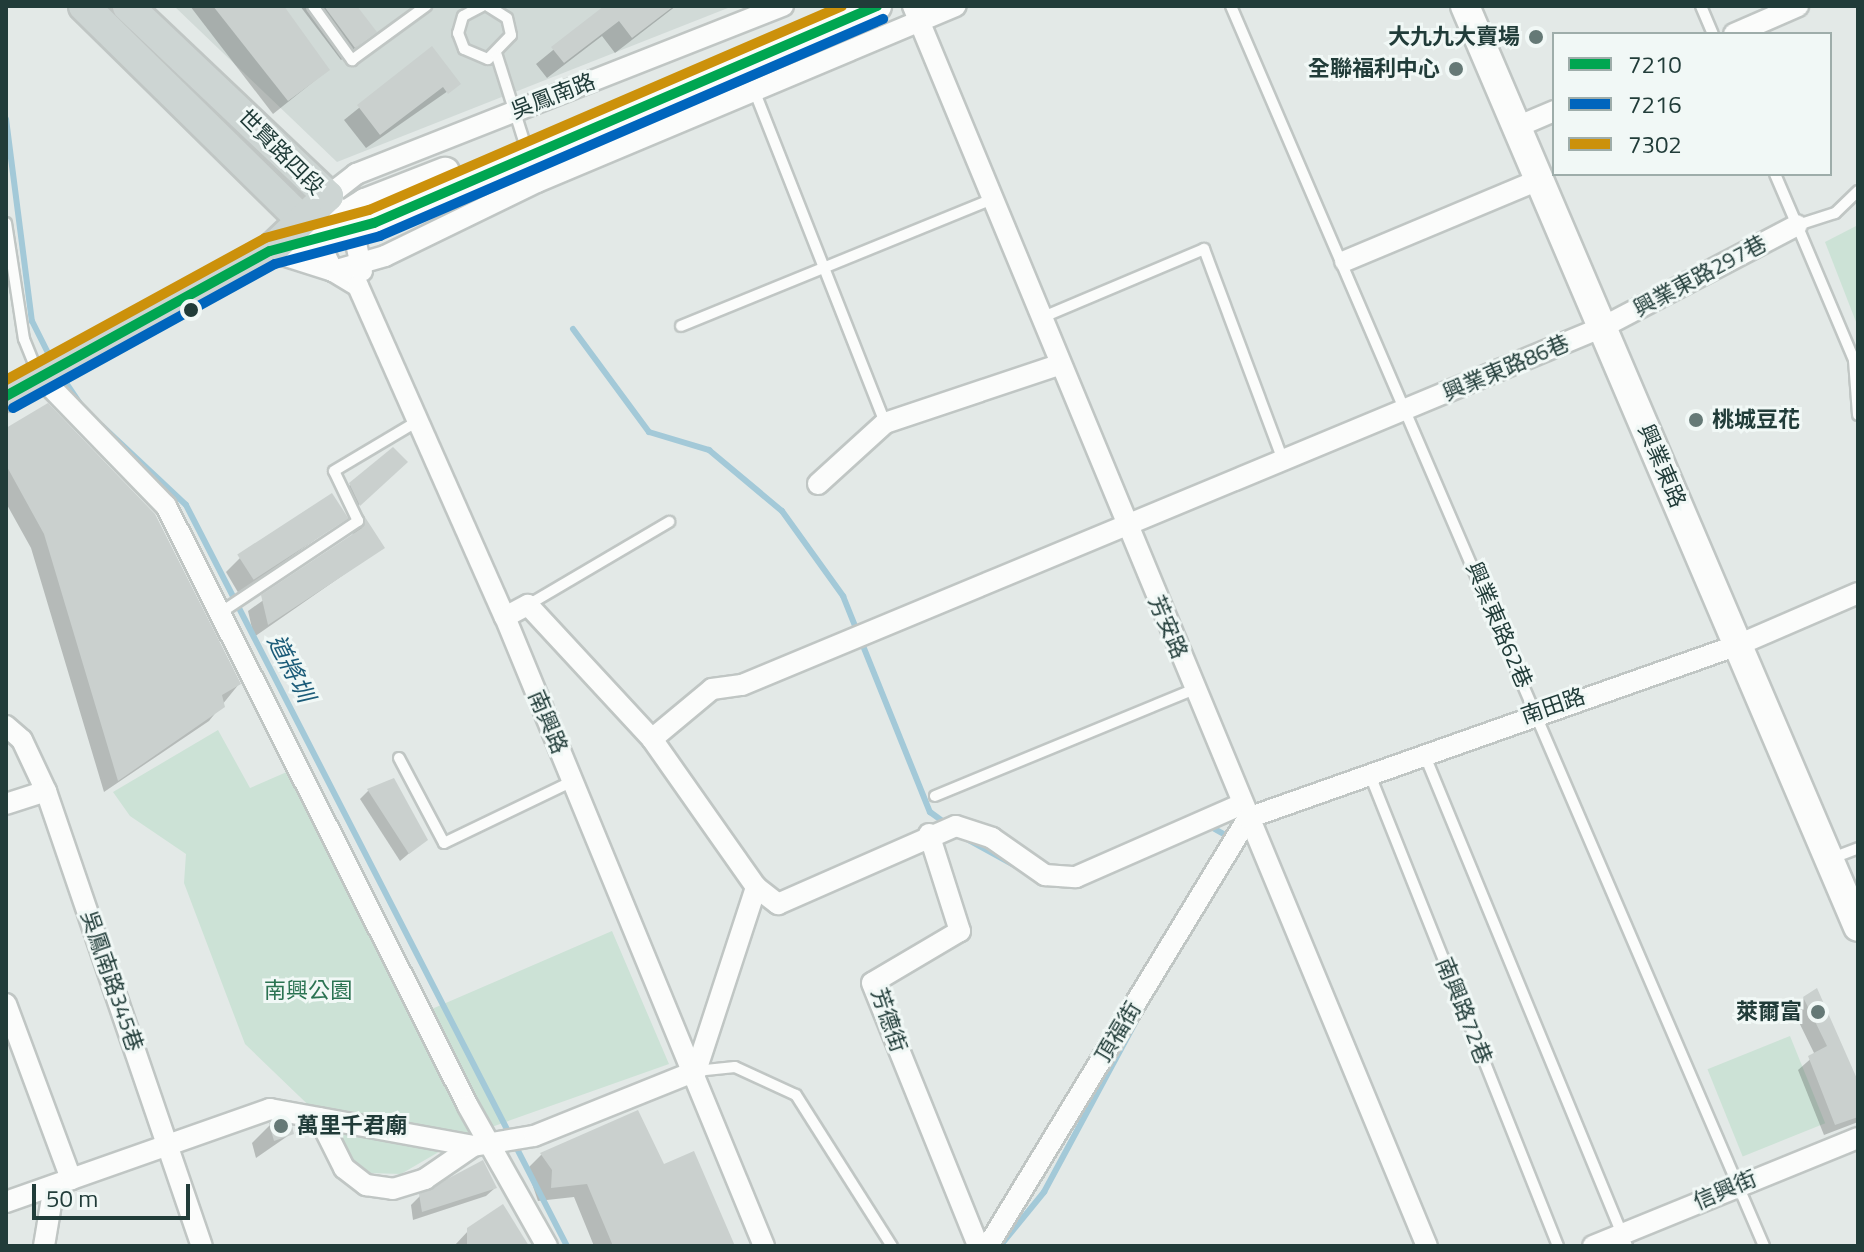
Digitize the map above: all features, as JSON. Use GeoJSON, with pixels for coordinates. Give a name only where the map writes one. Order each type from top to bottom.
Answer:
{"type":"FeatureCollection","features":[{"type":"Feature","properties":{"kind":"main road","name":"世賢路四段"},"geometry":{"type":"LineString","coordinates":[[84,6],[309,226],[342,213],[128,6]]}},
{"type":"Feature","properties":{"kind":"main road"},"geometry":{"type":"LineString","coordinates":[[6,396],[38,374],[270,251],[309,226]]}},
{"type":"Feature","properties":{"kind":"street","name":"吳鳳南路"},"geometry":{"type":"LineString","coordinates":[[342,213],[356,174],[783,6]]}},
{"type":"Feature","properties":{"kind":"street","name":"吳鳳南路"},"geometry":{"type":"LineString","coordinates":[[523,149],[849,6]]}},
{"type":"Feature","properties":{"kind":"street","name":"吳鳳南路"},"geometry":{"type":"LineString","coordinates":[[309,226],[523,149],[877,6]]}},
{"type":"Feature","properties":{"kind":"street"},"geometry":{"type":"LineString","coordinates":[[333,271],[364,261],[537,182],[754,90],[916,13],[955,6]]}},
{"type":"Feature","properties":{"kind":"street","name":"興業東路"},"geometry":{"type":"LineString","coordinates":[[1465,6],[1519,126],[1858,927]]}},
{"type":"Feature","properties":{"kind":"street"},"geometry":{"type":"LineString","coordinates":[[1739,32],[1798,6]]}},
{"type":"Feature","properties":{"kind":"street","name":"芳安路"},"geometry":{"type":"LineString","coordinates":[[916,13],[989,200],[1427,1246]]}},
{"type":"Feature","properties":{"kind":"street"},"geometry":{"type":"LineString","coordinates":[[1519,126],[1552,112]]}},
{"type":"Feature","properties":{"kind":"street"},"geometry":{"type":"LineString","coordinates":[[1345,261],[1541,179]]}},
{"type":"Feature","properties":{"kind":"street"},"geometry":{"type":"LineString","coordinates":[[270,251],[333,271],[358,286],[364,261],[342,213]]}},
{"type":"Feature","properties":{"kind":"street","name":"興業東路297巷"},"geometry":{"type":"LineString","coordinates":[[1603,327],[1797,225]]}},
{"type":"Feature","properties":{"kind":"street"},"geometry":{"type":"LineString","coordinates":[[309,226],[333,271]]}},
{"type":"Feature","properties":{"kind":"street","name":"南興路"},"geometry":{"type":"LineString","coordinates":[[358,286],[505,617],[696,1071],[764,1246]]}},
{"type":"Feature","properties":{"kind":"street","name":"興業東路86巷"},"geometry":{"type":"LineString","coordinates":[[652,739],[712,689],[742,685],[1603,327]]}},
{"type":"Feature","properties":{"kind":"street"},"geometry":{"type":"LineString","coordinates":[[818,484],[885,423],[1058,365]]}},
{"type":"Feature","properties":{"kind":"street"},"geometry":{"type":"LineString","coordinates":[[38,374],[150,484],[220,613],[482,1146],[547,1246]]}},
{"type":"Feature","properties":{"kind":"street","name":"南田路"},"geometry":{"type":"LineString","coordinates":[[756,887],[778,904],[929,834],[956,826],[992,838],[1045,875],[1076,877],[1245,811],[1370,775],[1535,711],[1738,645],[1858,593]]}},
{"type":"Feature","properties":{"kind":"street"},"geometry":{"type":"LineString","coordinates":[[319,1118],[344,1168],[366,1185],[393,1189],[425,1179],[482,1146],[696,1071],[756,887],[652,739],[528,605],[505,617]]}},
{"type":"Feature","properties":{"kind":"street","name":"吳鳳南路345巷"},"geometry":{"type":"LineString","coordinates":[[6,726],[22,740],[46,791],[202,1246]]}},
{"type":"Feature","properties":{"kind":"street"},"geometry":{"type":"LineString","coordinates":[[6,804],[46,791]]}},
{"type":"Feature","properties":{"kind":"street","name":"頂福街"},"geometry":{"type":"LineString","coordinates":[[988,1246],[1245,811]]}},
{"type":"Feature","properties":{"kind":"street","name":"芳德街"},"geometry":{"type":"LineString","coordinates":[[929,834],[960,931],[872,983],[978,1246]]}},
{"type":"Feature","properties":{"kind":"street"},"geometry":{"type":"LineString","coordinates":[[6,1004],[62,1182],[44,1246]]}},
{"type":"Feature","properties":{"kind":"street"},"geometry":{"type":"LineString","coordinates":[[6,1202],[168,1141],[270,1109],[482,1146]]}},
{"type":"Feature","properties":{"kind":"street","name":"信興街"},"geometry":{"type":"LineString","coordinates":[[1593,1246],[1624,1240],[1739,1183],[1858,1138]]}},
{"type":"Feature","properties":{"kind":"lane"},"geometry":{"type":"LineString","coordinates":[[313,6],[352,60],[426,6]]}},
{"type":"Feature","properties":{"kind":"lane"},"geometry":{"type":"LineString","coordinates":[[482,6],[469,8],[460,42],[479,58],[497,56]]}},
{"type":"Feature","properties":{"kind":"lane"},"geometry":{"type":"LineString","coordinates":[[488,6],[510,27],[497,56],[523,149],[537,182]]}},
{"type":"Feature","properties":{"kind":"lane","name":"興業東路62巷"},"geometry":{"type":"LineString","coordinates":[[1231,6],[1409,409],[1764,1246]]}},
{"type":"Feature","properties":{"kind":"lane"},"geometry":{"type":"LineString","coordinates":[[1701,6],[1712,32]]}},
{"type":"Feature","properties":{"kind":"lane"},"geometry":{"type":"LineString","coordinates":[[754,90],[885,423]]}},
{"type":"Feature","properties":{"kind":"lane"},"geometry":{"type":"LineString","coordinates":[[1776,176],[1854,360],[1858,415]]}},
{"type":"Feature","properties":{"kind":"lane"},"geometry":{"type":"LineString","coordinates":[[1797,225],[1835,213],[1858,191]]}},
{"type":"Feature","properties":{"kind":"lane"},"geometry":{"type":"LineString","coordinates":[[681,326],[989,200]]}},
{"type":"Feature","properties":{"kind":"lane"},"geometry":{"type":"LineString","coordinates":[[6,223],[24,339],[38,374]]}},
{"type":"Feature","properties":{"kind":"lane"},"geometry":{"type":"LineString","coordinates":[[1039,319],[1204,249],[1283,460]]}},
{"type":"Feature","properties":{"kind":"lane"},"geometry":{"type":"LineString","coordinates":[[220,613],[358,521],[334,471],[418,421]]}},
{"type":"Feature","properties":{"kind":"lane"},"geometry":{"type":"LineString","coordinates":[[528,605],[669,522]]}},
{"type":"Feature","properties":{"kind":"lane"},"geometry":{"type":"LineString","coordinates":[[935,796],[1194,689]]}},
{"type":"Feature","properties":{"kind":"lane"},"geometry":{"type":"LineString","coordinates":[[1425,756],[1624,1240]]}},
{"type":"Feature","properties":{"kind":"lane"},"geometry":{"type":"LineString","coordinates":[[399,758],[444,843],[573,781]]}},
{"type":"Feature","properties":{"kind":"lane","name":"南興路72巷"},"geometry":{"type":"LineString","coordinates":[[1370,775],[1558,1246]]}},
{"type":"Feature","properties":{"kind":"lane"},"geometry":{"type":"LineString","coordinates":[[1829,860],[1858,848]]}},
{"type":"Feature","properties":{"kind":"lane"},"geometry":{"type":"LineString","coordinates":[[696,1071],[735,1067],[796,1095],[892,1246]]}},
{"type":"Feature","properties":{"kind":"shaded area"},"geometry":{"type":"Polygon","coordinates":[[[174,6],[733,6],[337,162],[174,6]]]}},
{"type":"Feature","properties":{"kind":"green space"},"geometry":{"type":"Polygon","coordinates":[[[1858,225],[1858,327],[1825,242],[1858,225]]]}},
{"type":"Feature","properties":{"kind":"green space","name":"南興公園"},"geometry":{"type":"Polygon","coordinates":[[[218,730],[250,788],[289,771],[411,1018],[612,931],[669,1064],[466,1136],[401,1174],[369,1173],[342,1154],[325,1121],[245,1044],[184,883],[186,854],[130,816],[113,792],[218,730]]]}},
{"type":"Feature","properties":{"kind":"green space"},"geometry":{"type":"Polygon","coordinates":[[[1790,1036],[1825,1123],[1743,1156],[1707,1069],[1790,1036]]]}},
{"type":"Feature","properties":{"kind":"building"},"geometry":{"type":"Polygon","coordinates":[[[213,6],[284,6],[330,70],[288,101],[213,6]]]}},
{"type":"Feature","properties":{"kind":"building"},"geometry":{"type":"Polygon","coordinates":[[[324,6],[357,6],[377,32],[355,48],[324,6]]]}},
{"type":"Feature","properties":{"kind":"building"},"geometry":{"type":"Polygon","coordinates":[[[604,6],[674,6],[632,38],[619,21],[564,63],[551,47],[604,6]]]}},
{"type":"Feature","properties":{"kind":"building"},"geometry":{"type":"Polygon","coordinates":[[[432,46],[461,84],[448,94],[443,87],[380,135],[357,105],[432,46]]]}},
{"type":"Feature","properties":{"kind":"building"},"geometry":{"type":"Polygon","coordinates":[[[48,403],[155,514],[241,684],[222,695],[225,707],[118,781],[44,534],[6,465],[6,428],[48,403]]]}},
{"type":"Feature","properties":{"kind":"building"},"geometry":{"type":"Polygon","coordinates":[[[393,447],[408,462],[360,506],[349,483],[393,447]]]}},
{"type":"Feature","properties":{"kind":"building"},"geometry":{"type":"Polygon","coordinates":[[[332,493],[348,518],[254,580],[237,555],[332,493]]]}},
{"type":"Feature","properties":{"kind":"building"},"geometry":{"type":"Polygon","coordinates":[[[363,514],[385,548],[268,625],[261,595],[362,528],[363,514]]]}},
{"type":"Feature","properties":{"kind":"building"},"geometry":{"type":"Polygon","coordinates":[[[394,778],[428,840],[409,854],[367,789],[394,778]]]}},
{"type":"Feature","properties":{"kind":"building"},"geometry":{"type":"Polygon","coordinates":[[[1817,988],[1858,1081],[1858,1117],[1835,1125],[1808,1056],[1827,1046],[1803,997],[1817,988]]]}},
{"type":"Feature","properties":{"kind":"building"},"geometry":{"type":"Polygon","coordinates":[[[638,1110],[664,1164],[694,1151],[735,1246],[613,1246],[587,1184],[551,1188],[552,1170],[540,1153],[638,1110]]]}},
{"type":"Feature","properties":{"kind":"building","name":"萬里千君廟"},"geometry":{"type":"Polygon","coordinates":[[[269,1123],[292,1126],[294,1134],[274,1141],[269,1123]]]}},
{"type":"Feature","properties":{"kind":"building"},"geometry":{"type":"Polygon","coordinates":[[[483,1160],[497,1188],[422,1212],[419,1194],[483,1160]]]}},
{"type":"Feature","properties":{"kind":"building"},"geometry":{"type":"Polygon","coordinates":[[[503,1204],[529,1246],[467,1246],[467,1228],[503,1204]]]}},
{"type":"Feature","properties":{"kind":"waterway","name":"道將圳"},"geometry":{"type":"LineString","coordinates":[[6,119],[32,321],[52,361]]}},
{"type":"Feature","properties":{"kind":"waterway"},"geometry":{"type":"LineString","coordinates":[[573,329],[649,432],[709,450],[782,511],[843,596],[930,812],[948,825]]}},
{"type":"Feature","properties":{"kind":"waterway","name":"道將圳"},"geometry":{"type":"LineString","coordinates":[[62,377],[80,404]]}},
{"type":"Feature","properties":{"kind":"waterway","name":"道將圳"},"geometry":{"type":"LineString","coordinates":[[102,426],[186,505],[567,1246]]}},
{"type":"Feature","properties":{"kind":"waterway"},"geometry":{"type":"LineString","coordinates":[[1211,827],[1231,838]]}},
{"type":"Feature","properties":{"kind":"waterway"},"geometry":{"type":"LineString","coordinates":[[967,839],[1016,866]]}},
{"type":"Feature","properties":{"kind":"waterway"},"geometry":{"type":"LineString","coordinates":[[1000,1246],[1044,1192],[1136,1021]]}},
{"type":"Feature","properties":{"kind":"transit line","name":"7302"},"geometry":{"type":"LineString","coordinates":[[6,380],[265,238],[369,210],[842,6]]}},
{"type":"Feature","properties":{"kind":"transit line","name":"7210"},"geometry":{"type":"LineString","coordinates":[[6,396],[270,251],[374,223],[877,6]]}},
{"type":"Feature","properties":{"kind":"transit line","name":"7216"},"geometry":{"type":"LineString","coordinates":[[13,408],[275,264],[380,236],[883,19]]}},
{"type":"Feature","properties":{"kind":"place","name":"大九九大賣場"},"geometry":{"type":"Point","coordinates":[1536,37]}},
{"type":"Feature","properties":{"kind":"place","name":"全聯福利中心"},"geometry":{"type":"Point","coordinates":[1456,69]}},
{"type":"Feature","properties":{"kind":"place","name":"桃城豆花"},"geometry":{"type":"Point","coordinates":[1696,420]}},
{"type":"Feature","properties":{"kind":"place","name":"萊爾富"},"geometry":{"type":"Point","coordinates":[1818,1012]}},
{"type":"Feature","properties":{"kind":"place","name":"萬里千君廟"},"geometry":{"type":"Point","coordinates":[281,1126]}}]}
